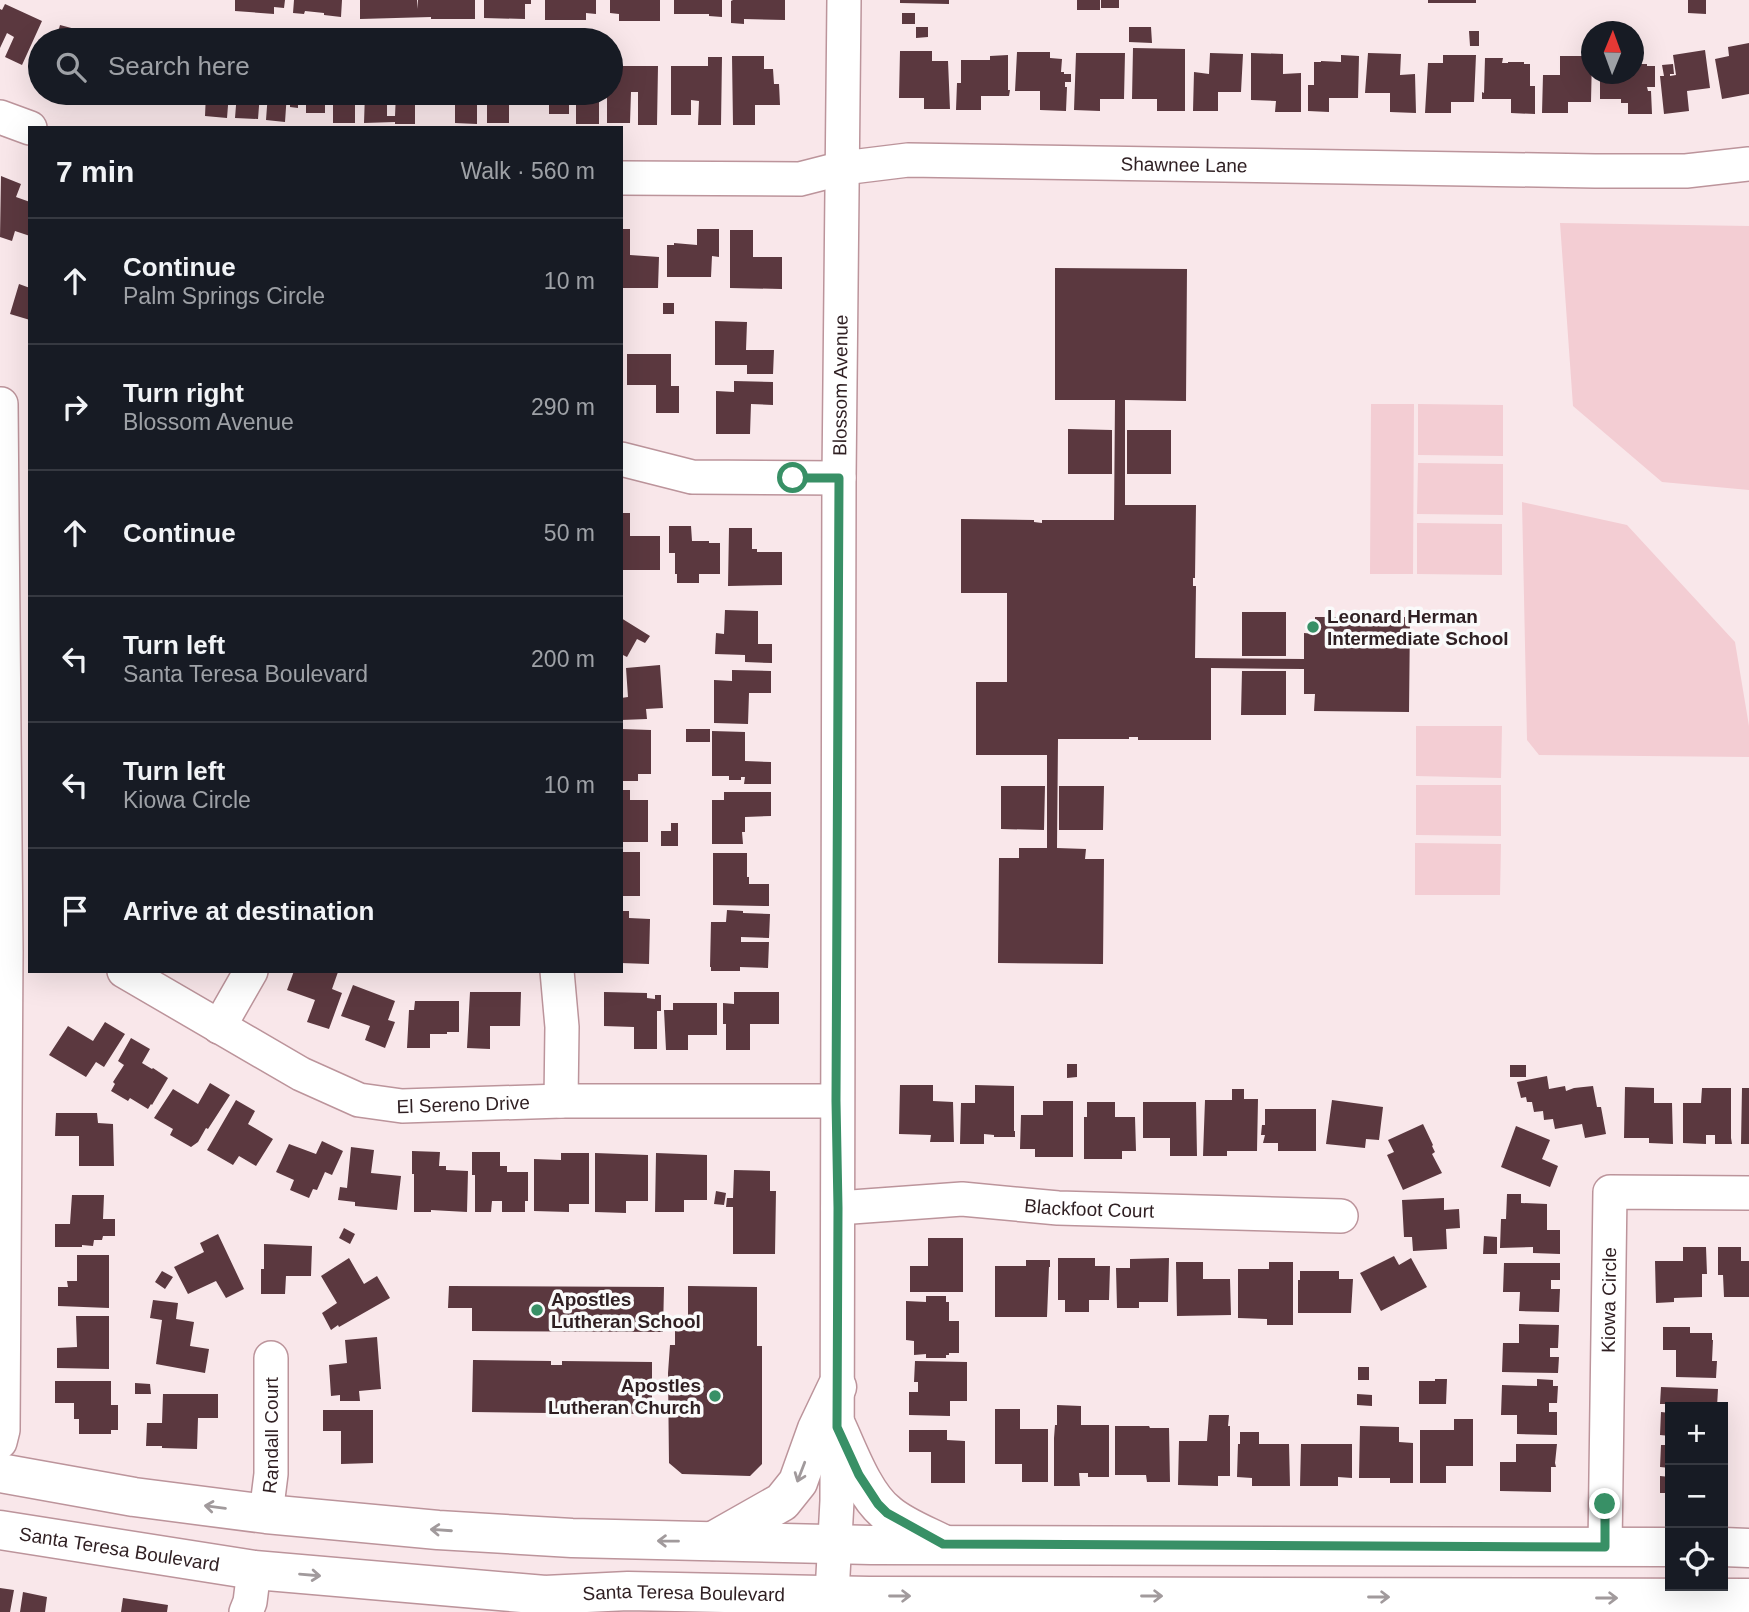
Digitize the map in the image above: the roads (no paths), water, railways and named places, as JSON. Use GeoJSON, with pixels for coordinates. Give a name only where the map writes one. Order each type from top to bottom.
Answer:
{"type":"FeatureCollection","features":[{"type":"Feature","properties":{"kind":"main road"},"geometry":{"type":"LineString","coordinates":[[710,1542],[782,1502],[798,1482],[817,1429],[837,1387]]}},
{"type":"Feature","properties":{"kind":"main road"},"geometry":{"type":"LineString","coordinates":[[837,1427],[859,1475],[878,1504],[887,1513],[943,1544]]}},
{"type":"Feature","properties":{"kind":"main road"},"geometry":{"type":"LineString","coordinates":[[0,1473],[134,1497],[266,1514],[360,1524],[572,1538],[834,1544],[1665,1547]]}},
{"type":"Feature","properties":{"kind":"main road","name":"Santa Teresa Boulevard"},"geometry":{"type":"LineString","coordinates":[[0,1530],[254,1570],[545,1603],[628,1591],[831,1604],[1749,1598]]}},
{"type":"Feature","properties":{"kind":"main road"},"geometry":{"type":"LineString","coordinates":[[1728,1548],[1749,1548]]}},
{"type":"Feature","properties":{"kind":"street","name":"Blossom Avenue"},"geometry":{"type":"LineString","coordinates":[[831,1604],[837,1501],[836,1101],[844,0]]}},
{"type":"Feature","properties":{"kind":"street"},"geometry":{"type":"LineString","coordinates":[[0,117],[28,127]]}},
{"type":"Feature","properties":{"kind":"street","name":"Shawnee Lane"},"geometry":{"type":"LineString","coordinates":[[623,178],[800,179],[843,168],[908,160],[1595,171],[1686,171],[1749,164]]}},
{"type":"Feature","properties":{"kind":"street"},"geometry":{"type":"LineString","coordinates":[[0,404],[18,951],[3,1430],[0,1442]]}},
{"type":"Feature","properties":{"kind":"street"},"geometry":{"type":"LineString","coordinates":[[623,460],[692,477],[839,478]]}},
{"type":"Feature","properties":{"kind":"street","name":"El Sereno Drive"},"geometry":{"type":"LineString","coordinates":[[127,973],[301,1074],[359,1100],[402,1106],[561,1101],[836,1101]]}},
{"type":"Feature","properties":{"kind":"street"},"geometry":{"type":"LineString","coordinates":[[219,1027],[250,973]]}},
{"type":"Feature","properties":{"kind":"street"},"geometry":{"type":"LineString","coordinates":[[556,973],[562,1027],[561,1101]]}},
{"type":"Feature","properties":{"kind":"street","name":"Kiowa Circle"},"geometry":{"type":"LineString","coordinates":[[1605,1547],[1610,1192],[1749,1193]]}},
{"type":"Feature","properties":{"kind":"street","name":"Blackfoot Court"},"geometry":{"type":"LineString","coordinates":[[838,1208],[962,1199],[1058,1208],[1341,1216]]}},
{"type":"Feature","properties":{"kind":"street","name":"Randall Court"},"geometry":{"type":"LineString","coordinates":[[266,1514],[271,1474],[271,1358]]}},
{"type":"Feature","properties":{"kind":"street"},"geometry":{"type":"LineString","coordinates":[[246,1612],[254,1570]]}},
{"type":"Feature","properties":{"kind":"place","name":"Leonard Herman Intermediate School"},"geometry":{"type":"Point","coordinates":[1313,627]}},
{"type":"Feature","properties":{"kind":"place","name":"Apostles Lutheran School"},"geometry":{"type":"Point","coordinates":[537,1310]}},
{"type":"Feature","properties":{"kind":"place","name":"Apostles Lutheran Church"},"geometry":{"type":"Point","coordinates":[715,1396]}}]}
